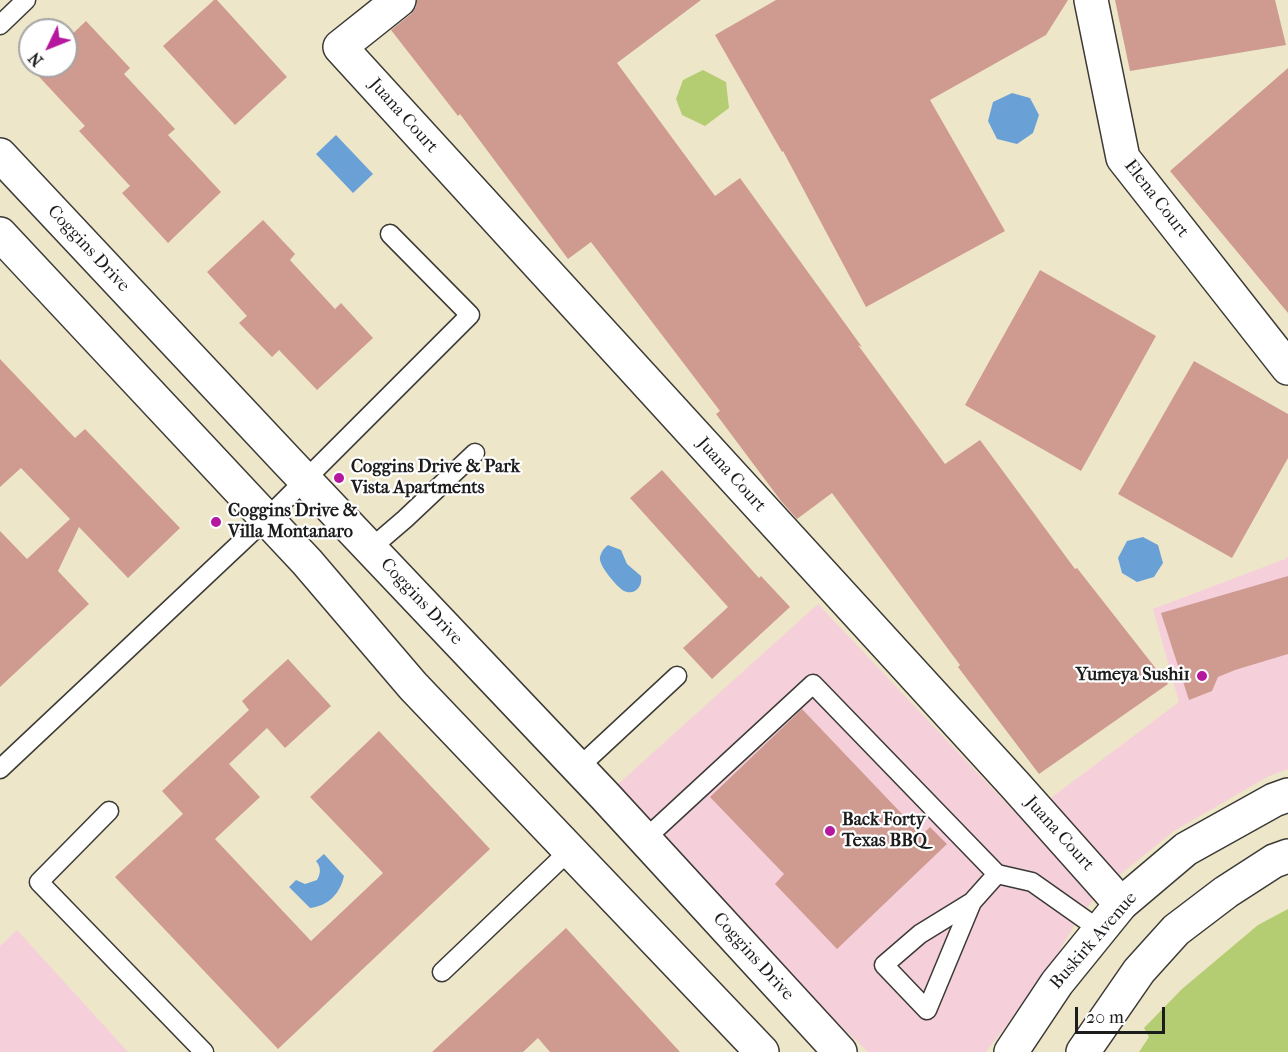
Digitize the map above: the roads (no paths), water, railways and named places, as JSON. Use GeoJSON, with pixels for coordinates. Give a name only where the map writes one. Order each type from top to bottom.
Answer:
{"type":"FeatureCollection","features":[{"type":"Feature","properties":{"kind":"street","name":"Juana Court"},"geometry":{"type":"LineString","coordinates":[[399,0],[340,47],[1121,904]]}},
{"type":"Feature","properties":{"kind":"street","name":"Elena Court"},"geometry":{"type":"LineString","coordinates":[[1091,0],[1123,158],[1288,368]]}},
{"type":"Feature","properties":{"kind":"street","name":"Coggins Drive"},"geometry":{"type":"LineString","coordinates":[[0,155],[645,839],[840,1052]]}},
{"type":"Feature","properties":{"kind":"street"},"geometry":{"type":"LineString","coordinates":[[0,234],[307,561],[413,686],[762,1052]]}},
{"type":"Feature","properties":{"kind":"street","name":"Buskirk Avenue"},"geometry":{"type":"LineString","coordinates":[[1011,1052],[1057,983],[1121,904],[1186,849],[1274,800],[1288,795]]}},
{"type":"Feature","properties":{"kind":"street"},"geometry":{"type":"LineString","coordinates":[[1083,1052],[1139,971],[1176,930],[1226,892],[1274,861],[1288,856]]}},
{"type":"Feature","properties":{"kind":"lane"},"geometry":{"type":"LineString","coordinates":[[0,25],[26,0]]}},
{"type":"Feature","properties":{"kind":"lane"},"geometry":{"type":"LineString","coordinates":[[0,769],[267,518],[470,315],[390,234]]}},
{"type":"Feature","properties":{"kind":"lane"},"geometry":{"type":"LineString","coordinates":[[370,549],[474,453]]}},
{"type":"Feature","properties":{"kind":"lane"},"geometry":{"type":"LineString","coordinates":[[578,768],[677,676]]}},
{"type":"Feature","properties":{"kind":"lane"},"geometry":{"type":"LineString","coordinates":[[645,839],[813,684],[998,874],[1032,882],[1100,930]]}},
{"type":"Feature","properties":{"kind":"lane"},"geometry":{"type":"LineString","coordinates":[[109,811],[39,882],[204,1052]]}},
{"type":"Feature","properties":{"kind":"lane"},"geometry":{"type":"LineString","coordinates":[[442,972],[570,850]]}},
{"type":"Feature","properties":{"kind":"lane"},"geometry":{"type":"LineString","coordinates":[[972,902],[927,1010],[884,965],[920,934],[972,902],[998,874]]}},
{"type":"Feature","properties":{"kind":"water"},"geometry":{"type":"Polygon","coordinates":[[[1012,93],[1030,98],[1039,115],[1033,133],[1017,144],[997,139],[988,121],[993,102],[1012,93]]]}},
{"type":"Feature","properties":{"kind":"water"},"geometry":{"type":"Polygon","coordinates":[[[336,135],[373,174],[353,193],[316,154],[336,135]]]}},
{"type":"Feature","properties":{"kind":"water"},"geometry":{"type":"Polygon","coordinates":[[[1143,537],[1158,545],[1163,563],[1154,577],[1137,582],[1122,573],[1118,558],[1127,541],[1143,537]]]}},
{"type":"Feature","properties":{"kind":"water"},"geometry":{"type":"Polygon","coordinates":[[[608,545],[621,550],[627,564],[641,576],[641,583],[635,591],[628,592],[621,589],[605,570],[600,557],[608,545]]]}},
{"type":"Feature","properties":{"kind":"water"},"geometry":{"type":"Polygon","coordinates":[[[324,854],[344,876],[340,888],[328,902],[310,908],[289,887],[296,880],[305,884],[317,880],[320,870],[316,861],[324,854]]]}},
{"type":"Feature","properties":{"kind":"place","name":"Coggins Drive & Park Vista Apartments"},"geometry":{"type":"Point","coordinates":[339,478]}},
{"type":"Feature","properties":{"kind":"place","name":"Coggins Drive & Villa Montanaro"},"geometry":{"type":"Point","coordinates":[216,522]}},
{"type":"Feature","properties":{"kind":"place","name":"Yumeya Sushi1"},"geometry":{"type":"Point","coordinates":[1202,676]}},
{"type":"Feature","properties":{"kind":"place","name":"Back Forty Texas BBQ"},"geometry":{"type":"Point","coordinates":[830,831]}}]}
